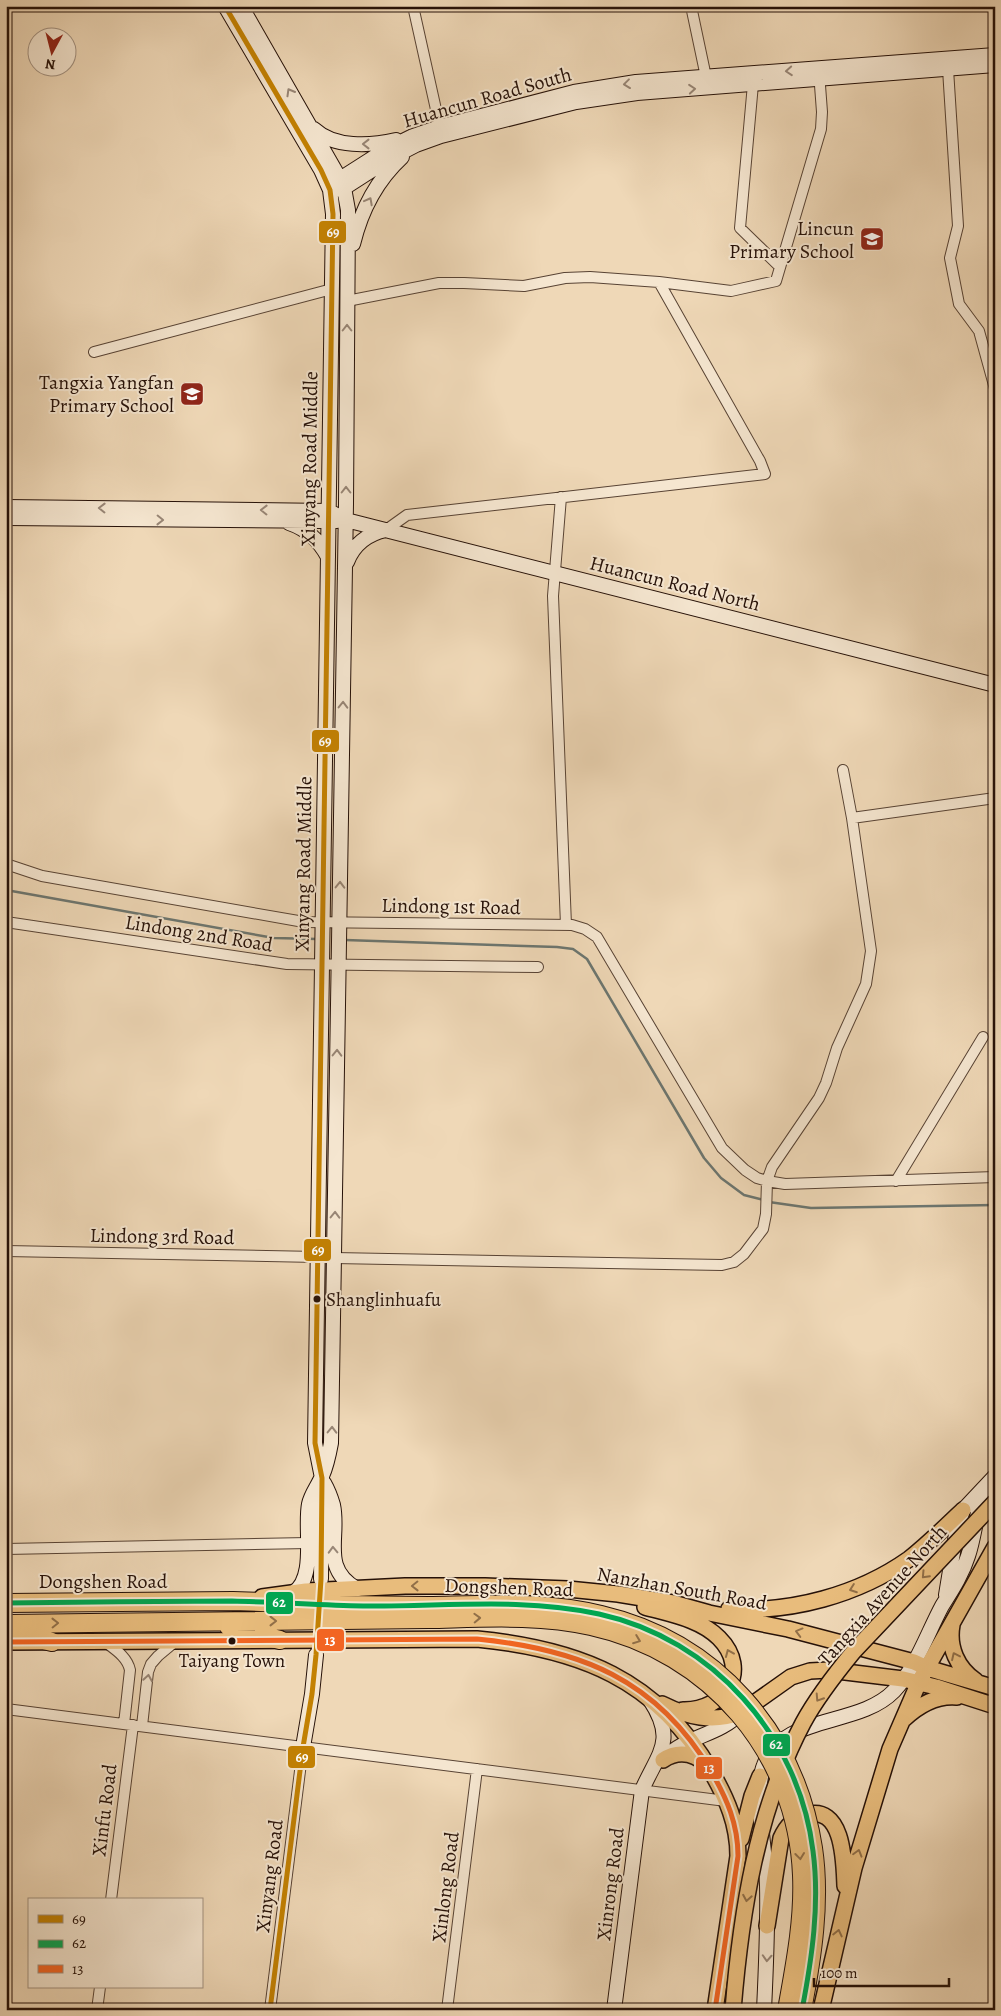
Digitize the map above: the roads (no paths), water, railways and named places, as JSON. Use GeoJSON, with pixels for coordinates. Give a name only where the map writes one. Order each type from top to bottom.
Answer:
{"type":"FeatureCollection","features":[{"type":"Feature","properties":{"kind":"highway","name":"Dongshen Road"},"geometry":{"type":"LineString","coordinates":[[6,1603],[234,1601],[544,1619],[618,1632],[666,1653],[686,1665],[719,1691],[753,1731],[766,1750],[787,1797],[796,1829],[802,1873],[802,1916],[787,2010]]}},
{"type":"Feature","properties":{"kind":"highway","name":"Dongshen Road"},"geometry":{"type":"LineString","coordinates":[[6,1624],[207,1621],[549,1606],[600,1614],[630,1622],[678,1644],[716,1671],[737,1691],[769,1731],[779,1748],[799,1793],[809,1829],[814,1867],[815,1900],[813,1939],[802,2010]]}},
{"type":"Feature","properties":{"kind":"highway"},"geometry":{"type":"LineString","coordinates":[[207,1621],[280,1640]]}},
{"type":"Feature","properties":{"kind":"highway"},"geometry":{"type":"LineString","coordinates":[[6,1630],[52,1642]]}},
{"type":"Feature","properties":{"kind":"main road","name":"Xinyang Road Middle"},"geometry":{"type":"LineString","coordinates":[[225,6],[321,170],[330,190],[333,214],[315,1443],[322,1478],[321,1579]]}},
{"type":"Feature","properties":{"kind":"main road"},"geometry":{"type":"LineString","coordinates":[[241,6],[342,184]]}},
{"type":"Feature","properties":{"kind":"main road","name":"Huancun Road South"},"geometry":{"type":"LineString","coordinates":[[440,132],[606,97],[754,84],[820,74],[995,55]]}},
{"type":"Feature","properties":{"kind":"main road","name":"Huancun Road South"},"geometry":{"type":"LineString","coordinates":[[330,190],[389,159],[415,140],[574,92],[636,82],[706,77],[948,69],[995,65]]}},
{"type":"Feature","properties":{"kind":"main road"},"geometry":{"type":"LineString","coordinates":[[308,123],[325,137],[350,143],[415,140]]}},
{"type":"Feature","properties":{"kind":"main road"},"geometry":{"type":"LineString","coordinates":[[348,264],[360,218],[369,200],[382,179],[415,140]]}},
{"type":"Feature","properties":{"kind":"main road","name":"Xinyang Road Middle"},"geometry":{"type":"LineString","coordinates":[[322,1478],[331,1443],[346,520],[348,210],[342,184]]}},
{"type":"Feature","properties":{"kind":"main road"},"geometry":{"type":"LineString","coordinates":[[6,507],[291,510],[302,509],[313,504],[322,496],[329,480]]}},
{"type":"Feature","properties":{"kind":"main road"},"geometry":{"type":"LineString","coordinates":[[291,510],[328,516]]}},
{"type":"Feature","properties":{"kind":"main road"},"geometry":{"type":"LineString","coordinates":[[6,518],[278,521],[328,516]]}},
{"type":"Feature","properties":{"kind":"main road","name":"Huancun Road North"},"geometry":{"type":"LineString","coordinates":[[328,516],[995,685]]}},
{"type":"Feature","properties":{"kind":"main road"},"geometry":{"type":"LineString","coordinates":[[278,521],[294,525],[308,532],[320,543],[328,557]]}},
{"type":"Feature","properties":{"kind":"main road"},"geometry":{"type":"LineString","coordinates":[[345,568],[350,554],[359,543],[371,534],[386,530]]}},
{"type":"Feature","properties":{"kind":"main road"},"geometry":{"type":"LineString","coordinates":[[293,1593],[303,1581],[308,1544],[309,1505],[313,1492],[322,1478]]}},
{"type":"Feature","properties":{"kind":"main road"},"geometry":{"type":"LineString","coordinates":[[322,1478],[333,1506],[334,1563],[340,1574],[349,1584],[357,1589]]}},
{"type":"Feature","properties":{"kind":"main road"},"geometry":{"type":"LineString","coordinates":[[673,1603],[720,1609],[753,1609],[794,1604],[839,1594],[871,1582],[909,1559],[935,1537],[991,1480]]}},
{"type":"Feature","properties":{"kind":"main road"},"geometry":{"type":"LineString","coordinates":[[943,1605],[964,1568],[972,1544],[981,1501],[991,1480]]}},
{"type":"Feature","properties":{"kind":"main road","name":"Tangxia Avenue North"},"geometry":{"type":"LineString","coordinates":[[733,2010],[740,1947],[754,1860],[768,1807],[793,1742],[819,1698],[854,1651],[995,1502]]}},
{"type":"Feature","properties":{"kind":"main road"},"geometry":{"type":"LineString","coordinates":[[821,2010],[846,1900],[876,1792],[900,1724],[919,1682],[920,1665],[943,1605],[957,1528],[963,1510]]}},
{"type":"Feature","properties":{"kind":"main road"},"geometry":{"type":"LineString","coordinates":[[714,2010],[738,1856],[752,1796],[764,1764],[778,1743],[798,1731],[851,1715],[876,1705],[893,1692],[920,1665],[954,1619],[995,1547]]}},
{"type":"Feature","properties":{"kind":"main road","name":"Nanzhan South Road"},"geometry":{"type":"LineString","coordinates":[[234,1601],[293,1593],[357,1589],[485,1586],[568,1589],[618,1594],[673,1603],[709,1613],[788,1629],[920,1665],[995,1688]]}},
{"type":"Feature","properties":{"kind":"main road"},"geometry":{"type":"LineString","coordinates":[[568,1589],[626,1602],[686,1619],[701,1625],[720,1638],[732,1660],[732,1679],[728,1690],[716,1702],[699,1709],[671,1709]]}},
{"type":"Feature","properties":{"kind":"main road"},"geometry":{"type":"LineString","coordinates":[[954,1619],[951,1634],[953,1653],[967,1674],[980,1684]]}},
{"type":"Feature","properties":{"kind":"main road"},"geometry":{"type":"LineString","coordinates":[[6,1642],[456,1638],[522,1644],[557,1652],[595,1665],[629,1683],[648,1697],[691,1740],[702,1754],[730,1805],[736,1829],[738,1856]]}},
{"type":"Feature","properties":{"kind":"main road"},"geometry":{"type":"LineString","coordinates":[[303,1746],[312,1694],[316,1655]]}},
{"type":"Feature","properties":{"kind":"main road"},"geometry":{"type":"LineString","coordinates":[[659,1763],[676,1748],[728,1724],[784,1681],[799,1673],[810,1671],[828,1670],[904,1679],[995,1706]]}},
{"type":"Feature","properties":{"kind":"main road"},"geometry":{"type":"LineString","coordinates":[[648,1697],[671,1709],[694,1717],[720,1718],[740,1713]]}},
{"type":"Feature","properties":{"kind":"main road"},"geometry":{"type":"LineString","coordinates":[[648,1697],[655,1708],[663,1735],[659,1763]]}},
{"type":"Feature","properties":{"kind":"main road"},"geometry":{"type":"LineString","coordinates":[[900,1724],[913,1711],[932,1700],[943,1697],[966,1698]]}},
{"type":"Feature","properties":{"kind":"main road"},"geometry":{"type":"LineString","coordinates":[[659,1763],[673,1754],[686,1754],[696,1757],[710,1768]]}},
{"type":"Feature","properties":{"kind":"main road","name":"Xinrong Road"},"geometry":{"type":"LineString","coordinates":[[614,2010],[642,1790],[659,1763]]}},
{"type":"Feature","properties":{"kind":"main road"},"geometry":{"type":"LineString","coordinates":[[760,1776],[767,1885],[764,2010]]}},
{"type":"Feature","properties":{"kind":"main road"},"geometry":{"type":"LineString","coordinates":[[767,1926],[781,1838],[791,1823],[804,1815],[811,1814],[825,1817],[836,1828],[841,1845],[846,1900]]}},
{"type":"Feature","properties":{"kind":"street"},"geometry":{"type":"LineString","coordinates":[[413,6],[440,132]]}},
{"type":"Feature","properties":{"kind":"street"},"geometry":{"type":"LineString","coordinates":[[691,6],[706,77]]}},
{"type":"Feature","properties":{"kind":"street"},"geometry":{"type":"LineString","coordinates":[[948,69],[958,226],[950,258],[959,304],[979,331],[995,389]]}},
{"type":"Feature","properties":{"kind":"street"},"geometry":{"type":"LineString","coordinates":[[348,301],[439,283],[524,286],[566,278],[590,277],[659,282],[732,291],[776,281],[821,129],[820,74]]}},
{"type":"Feature","properties":{"kind":"street"},"geometry":{"type":"LineString","coordinates":[[754,84],[740,228],[780,267]]}},
{"type":"Feature","properties":{"kind":"street"},"geometry":{"type":"LineString","coordinates":[[386,530],[407,515],[765,474],[760,461],[659,282]]}},
{"type":"Feature","properties":{"kind":"street"},"geometry":{"type":"LineString","coordinates":[[94,352],[332,289]]}},
{"type":"Feature","properties":{"kind":"street"},"geometry":{"type":"LineString","coordinates":[[561,497],[553,596],[566,925]]}},
{"type":"Feature","properties":{"kind":"street"},"geometry":{"type":"LineString","coordinates":[[334,1258],[722,1265],[734,1262],[744,1254],[763,1229],[766,1214],[767,1181],[772,1168],[819,1098],[826,1083],[837,1048],[868,977],[871,951],[852,818],[843,770]]}},
{"type":"Feature","properties":{"kind":"street"},"geometry":{"type":"LineString","coordinates":[[852,818],[995,798]]}},
{"type":"Feature","properties":{"kind":"street","name":"Lindong 1st Road"},"geometry":{"type":"LineString","coordinates":[[6,864],[42,876],[295,920],[322,928],[566,925],[585,929],[597,937],[722,1148],[745,1170],[767,1181]]}},
{"type":"Feature","properties":{"kind":"street","name":"Lindong 2nd Road"},"geometry":{"type":"LineString","coordinates":[[6,922],[287,964],[322,959],[538,966]]}},
{"type":"Feature","properties":{"kind":"street"},"geometry":{"type":"LineString","coordinates":[[896,1181],[983,1036]]}},
{"type":"Feature","properties":{"kind":"street"},"geometry":{"type":"LineString","coordinates":[[767,1181],[804,1184],[995,1177]]}},
{"type":"Feature","properties":{"kind":"street","name":"Lindong 3rd Road"},"geometry":{"type":"LineString","coordinates":[[6,1251],[317,1257]]}},
{"type":"Feature","properties":{"kind":"street"},"geometry":{"type":"LineString","coordinates":[[6,1549],[308,1544]]}},
{"type":"Feature","properties":{"kind":"street"},"geometry":{"type":"LineString","coordinates":[[133,1725],[151,1664],[176,1641]]}},
{"type":"Feature","properties":{"kind":"street"},"geometry":{"type":"LineString","coordinates":[[104,1642],[123,1656],[129,1663],[133,1725]]}},
{"type":"Feature","properties":{"kind":"street"},"geometry":{"type":"LineString","coordinates":[[6,1709],[726,1800]]}},
{"type":"Feature","properties":{"kind":"street","name":"Xinfu Road"},"geometry":{"type":"LineString","coordinates":[[110,1898],[133,1725]]}},
{"type":"Feature","properties":{"kind":"street","name":"Xinyang Road"},"geometry":{"type":"LineString","coordinates":[[270,2010],[303,1746]]}},
{"type":"Feature","properties":{"kind":"street","name":"Xinlong Road"},"geometry":{"type":"LineString","coordinates":[[447,2010],[477,1769]]}},
{"type":"Feature","properties":{"kind":"street"},"geometry":{"type":"LineString","coordinates":[[97,2010],[100,1988]]}},
{"type":"Feature","properties":{"kind":"waterway"},"geometry":{"type":"LineString","coordinates":[[6,890],[274,938],[317,939]]}},
{"type":"Feature","properties":{"kind":"waterway"},"geometry":{"type":"LineString","coordinates":[[345,940],[573,949],[587,959],[704,1158],[721,1178],[744,1195],[764,1200]]}},
{"type":"Feature","properties":{"kind":"waterway"},"geometry":{"type":"LineString","coordinates":[[769,1202],[811,1208],[995,1205]]}},
{"type":"Feature","properties":{"kind":"place","name":"Lincun Primary School"},"geometry":{"type":"Point","coordinates":[872,239]}},
{"type":"Feature","properties":{"kind":"place","name":"Tangxia Yangfan Primary School"},"geometry":{"type":"Point","coordinates":[192,394]}},
{"type":"Feature","properties":{"kind":"place","name":"Shanglinhuafu"},"geometry":{"type":"Point","coordinates":[317,1299]}},
{"type":"Feature","properties":{"kind":"place","name":"Taiyang Town"},"geometry":{"type":"Point","coordinates":[232,1641]}}]}
